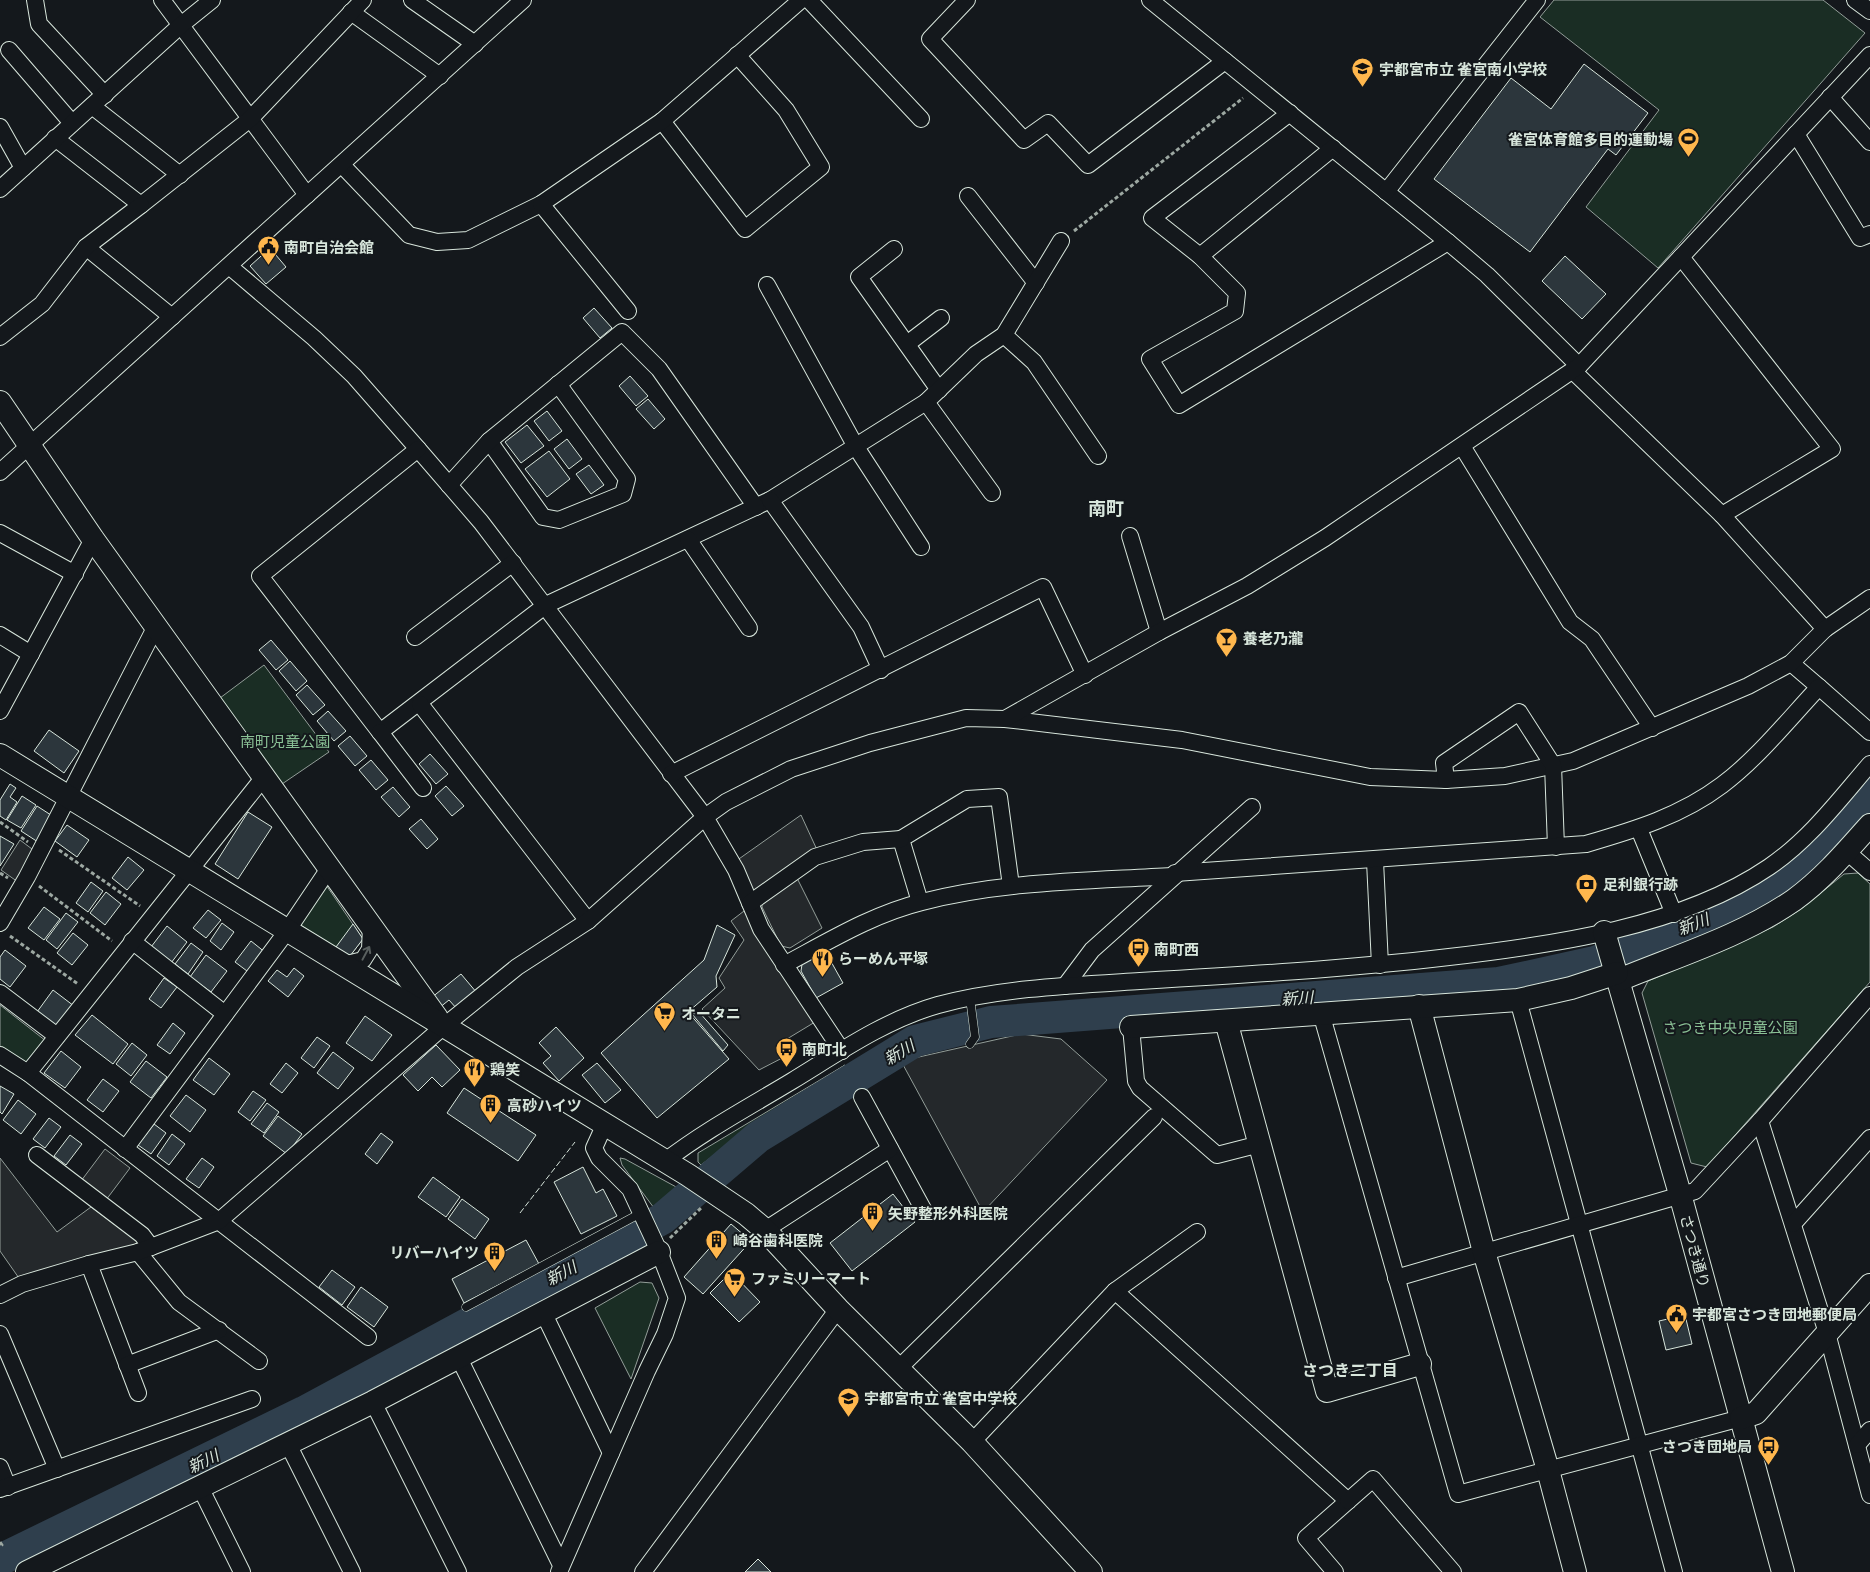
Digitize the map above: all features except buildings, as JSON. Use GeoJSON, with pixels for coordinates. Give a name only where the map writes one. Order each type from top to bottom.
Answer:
{"type":"FeatureCollection","features":[{"type":"Feature","properties":{"kind":"street"},"geometry":{"type":"LineString","coordinates":[[35,0],[39,24],[98,101],[180,175]]}},
{"type":"Feature","properties":{"kind":"street"},"geometry":{"type":"LineString","coordinates":[[162,0],[307,195]]}},
{"type":"Feature","properties":{"kind":"street"},"geometry":{"type":"LineString","coordinates":[[0,189],[181,25],[212,0]]}},
{"type":"Feature","properties":{"kind":"street"},"geometry":{"type":"LineString","coordinates":[[412,0],[474,44]]}},
{"type":"Feature","properties":{"kind":"street"},"geometry":{"type":"LineString","coordinates":[[0,472],[307,195],[342,166],[523,0]]}},
{"type":"Feature","properties":{"kind":"street"},"geometry":{"type":"LineString","coordinates":[[342,166],[409,235],[437,242],[468,240],[541,204],[662,121],[801,0]]}},
{"type":"Feature","properties":{"kind":"street"},"geometry":{"type":"LineString","coordinates":[[809,0],[921,119]]}},
{"type":"Feature","properties":{"kind":"street"},"geometry":{"type":"LineString","coordinates":[[967,0],[930,39],[1024,140],[1048,123],[1088,165],[1224,61]]}},
{"type":"Feature","properties":{"kind":"street"},"geometry":{"type":"LineString","coordinates":[[1150,0],[1487,275],[1722,515],[1826,629]]}},
{"type":"Feature","properties":{"kind":"street"},"geometry":{"type":"LineString","coordinates":[[1386,192],[1537,0]]}},
{"type":"Feature","properties":{"kind":"street"},"geometry":{"type":"LineString","coordinates":[[1855,0],[1870,12]]}},
{"type":"Feature","properties":{"kind":"street"},"geometry":{"type":"LineString","coordinates":[[0,337],[42,304],[86,248],[250,119],[359,3],[440,76]]}},
{"type":"Feature","properties":{"kind":"street"},"geometry":{"type":"LineString","coordinates":[[9,50],[72,123]]}},
{"type":"Feature","properties":{"kind":"street"},"geometry":{"type":"LineString","coordinates":[[662,121],[746,229],[821,167],[786,110],[737,55]]}},
{"type":"Feature","properties":{"kind":"street"},"geometry":{"type":"LineString","coordinates":[[1006,719],[1159,632],[1255,581],[1325,538],[1576,368],[1870,55]]}},
{"type":"Feature","properties":{"kind":"street"},"geometry":{"type":"LineString","coordinates":[[1830,97],[1870,142]]}},
{"type":"Feature","properties":{"kind":"street"},"geometry":{"type":"LineString","coordinates":[[1290,113],[1152,218],[1200,256],[1237,294],[1235,311],[1150,359],[1179,405],[1448,242]]}},
{"type":"Feature","properties":{"kind":"street"},"geometry":{"type":"LineString","coordinates":[[0,128],[22,168]]}},
{"type":"Feature","properties":{"kind":"street"},"geometry":{"type":"LineString","coordinates":[[1796,134],[1860,238],[1870,234]]}},
{"type":"Feature","properties":{"kind":"street"},"geometry":{"type":"LineString","coordinates":[[55,138],[141,205]]}},
{"type":"Feature","properties":{"kind":"street"},"geometry":{"type":"LineString","coordinates":[[1200,256],[1333,148]]}},
{"type":"Feature","properties":{"kind":"street"},"geometry":{"type":"LineString","coordinates":[[968,196],[1036,283]]}},
{"type":"Feature","properties":{"kind":"street"},"geometry":{"type":"LineString","coordinates":[[541,204],[628,311]]}},
{"type":"Feature","properties":{"kind":"street"},"geometry":{"type":"LineString","coordinates":[[380,732],[420,704],[546,606],[763,503],[926,402],[976,354],[1004,335],[1061,241]]}},
{"type":"Feature","properties":{"kind":"street"},"geometry":{"type":"LineString","coordinates":[[86,248],[172,317]]}},
{"type":"Feature","properties":{"kind":"street"},"geometry":{"type":"LineString","coordinates":[[894,249],[859,277],[939,390]]}},
{"type":"Feature","properties":{"kind":"street"},"geometry":{"type":"LineString","coordinates":[[1681,257],[1832,449],[1722,515]]}},
{"type":"Feature","properties":{"kind":"street"},"geometry":{"type":"LineString","coordinates":[[229,266],[314,338],[354,376],[449,485],[546,606],[671,774],[706,817],[736,870],[761,930],[842,1050]]}},
{"type":"Feature","properties":{"kind":"street"},"geometry":{"type":"LineString","coordinates":[[767,285],[856,447],[921,547]]}},
{"type":"Feature","properties":{"kind":"street"},"geometry":{"type":"LineString","coordinates":[[906,344],[941,318]]}},
{"type":"Feature","properties":{"kind":"street"},"geometry":{"type":"LineString","coordinates":[[449,485],[488,441],[622,332],[659,369],[861,627],[880,670]]}},
{"type":"Feature","properties":{"kind":"street"},"geometry":{"type":"LineString","coordinates":[[1004,335],[1034,362],[1098,456]]}},
{"type":"Feature","properties":{"kind":"street"},"geometry":{"type":"LineString","coordinates":[[488,441],[543,517],[559,520],[623,494],[626,479],[558,384]]}},
{"type":"Feature","properties":{"kind":"street"},"geometry":{"type":"LineString","coordinates":[[0,402],[93,539],[443,1026]]}},
{"type":"Feature","properties":{"kind":"street"},"geometry":{"type":"LineString","coordinates":[[926,402],[992,493]]}},
{"type":"Feature","properties":{"kind":"street"},"geometry":{"type":"LineString","coordinates":[[1462,446],[1570,622],[1592,639],[1652,728]]}},
{"type":"Feature","properties":{"kind":"street"},"geometry":{"type":"LineString","coordinates":[[418,449],[260,576],[423,788]]}},
{"type":"Feature","properties":{"kind":"street"},"geometry":{"type":"LineString","coordinates":[[0,532],[74,574]]}},
{"type":"Feature","properties":{"kind":"street"},"geometry":{"type":"LineString","coordinates":[[1130,536],[1159,632]]}},
{"type":"Feature","properties":{"kind":"street"},"geometry":{"type":"LineString","coordinates":[[0,711],[93,539]]}},
{"type":"Feature","properties":{"kind":"street"},"geometry":{"type":"LineString","coordinates":[[688,539],[749,628]]}},
{"type":"Feature","properties":{"kind":"street"},"geometry":{"type":"LineString","coordinates":[[415,637],[512,563]]}},
{"type":"Feature","properties":{"kind":"street"},"geometry":{"type":"LineString","coordinates":[[671,774],[1044,587],[1085,675]]}},
{"type":"Feature","properties":{"kind":"street"},"geometry":{"type":"LineString","coordinates":[[0,1295],[22,1284],[144,1250],[219,1221],[443,1026],[517,968],[588,921],[706,817],[726,802],[791,769],[870,743],[966,718],[1006,719],[1182,740],[1370,777],[1446,780],[1505,776],[1573,761],[1748,686],[1791,663],[1826,629],[1869,600]]}},
{"type":"Feature","properties":{"kind":"street"},"geometry":{"type":"LineString","coordinates":[[4,929],[67,796],[156,626]]}},
{"type":"Feature","properties":{"kind":"street"},"geometry":{"type":"LineString","coordinates":[[0,635],[31,654]]}},
{"type":"Feature","properties":{"kind":"street"},"geometry":{"type":"LineString","coordinates":[[1791,663],[1870,732]]}},
{"type":"Feature","properties":{"kind":"street"},"geometry":{"type":"LineString","coordinates":[[784,965],[856,926],[920,902],[967,892],[1011,886],[1375,861],[1586,844],[1639,829],[1679,812],[1722,785],[1756,755],[1819,687]]}},
{"type":"Feature","properties":{"kind":"street"},"geometry":{"type":"LineString","coordinates":[[420,704],[588,921]]}},
{"type":"Feature","properties":{"kind":"street"},"geometry":{"type":"LineString","coordinates":[[1446,780],[1444,763],[1519,712],[1553,765],[1556,847]]}},
{"type":"Feature","properties":{"kind":"street"},"geometry":{"type":"LineString","coordinates":[[0,755],[716,1193],[765,1230],[838,1309],[972,1442],[1091,1572]]}},
{"type":"Feature","properties":{"kind":"street"},"geometry":{"type":"LineString","coordinates":[[1260,1144],[1217,1155],[1140,1088],[1136,1081],[1131,1027],[1226,1022],[1321,1013],[1518,1000],[1571,988],[1674,914],[1747,882],[1784,857],[1824,817],[1870,764]]}},
{"type":"Feature","properties":{"kind":"street"},"geometry":{"type":"LineString","coordinates":[[28,1073],[264,777]]}},
{"type":"Feature","properties":{"kind":"street"},"geometry":{"type":"LineString","coordinates":[[750,903],[815,857],[863,842],[901,839],[967,799],[999,798],[1011,886]]}},
{"type":"Feature","properties":{"kind":"street"},"geometry":{"type":"LineString","coordinates":[[1065,986],[1092,950],[1252,806]]}},
{"type":"Feature","properties":{"kind":"street"},"geometry":{"type":"LineString","coordinates":[[664,1162],[691,1142],[842,1050],[893,1022],[937,1005],[970,998],[1065,986],[1380,965],[1522,948],[1613,959],[1768,916],[1794,900],[1820,879],[1870,825]]}},
{"type":"Feature","properties":{"kind":"street"},"geometry":{"type":"LineString","coordinates":[[1639,829],[1674,914]]}},
{"type":"Feature","properties":{"kind":"street"},"geometry":{"type":"LineString","coordinates":[[901,839],[920,902]]}},
{"type":"Feature","properties":{"kind":"street"},"geometry":{"type":"LineString","coordinates":[[1846,851],[1870,872]]}},
{"type":"Feature","properties":{"kind":"street"},"geometry":{"type":"LineString","coordinates":[[1375,861],[1380,965]]}},
{"type":"Feature","properties":{"kind":"street"},"geometry":{"type":"LineString","coordinates":[[125,1149],[287,931],[330,867]]}},
{"type":"Feature","properties":{"kind":"street"},"geometry":{"type":"LineString","coordinates":[[343,965],[363,960],[370,949],[371,926]]}},
{"type":"Feature","properties":{"kind":"street"},"geometry":{"type":"LineString","coordinates":[[128,946],[225,1014]]}},
{"type":"Feature","properties":{"kind":"street","name":"さつき通り"},"geometry":{"type":"LineString","coordinates":[[1613,959],[1680,1194],[1783,1572]]}},
{"type":"Feature","properties":{"kind":"street"},"geometry":{"type":"LineString","coordinates":[[0,993],[57,1036]]}},
{"type":"Feature","properties":{"kind":"street"},"geometry":{"type":"LineString","coordinates":[[1396,1278],[1695,1190],[1760,1121],[1870,994]]}},
{"type":"Feature","properties":{"kind":"street"},"geometry":{"type":"LineString","coordinates":[[1518,1000],[1674,1572]]}},
{"type":"Feature","properties":{"kind":"street"},"geometry":{"type":"LineString","coordinates":[[1419,1006],[1484,1252],[1548,1470],[1575,1572]]}},
{"type":"Feature","properties":{"kind":"street"},"geometry":{"type":"LineString","coordinates":[[1321,1013],[1458,1494],[1756,1413],[1870,1285]]}},
{"type":"Feature","properties":{"kind":"street"},"geometry":{"type":"LineString","coordinates":[[1226,1022],[1327,1391],[1420,1364]]}},
{"type":"Feature","properties":{"kind":"street"},"geometry":{"type":"LineString","coordinates":[[0,1055],[28,1073],[368,1337]]}},
{"type":"Feature","properties":{"kind":"street"},"geometry":{"type":"LineString","coordinates":[[862,1097],[923,1209]]}},
{"type":"Feature","properties":{"kind":"street"},"geometry":{"type":"LineString","coordinates":[[898,1369],[1154,1117]]}},
{"type":"Feature","properties":{"kind":"street"},"geometry":{"type":"LineString","coordinates":[[1760,1121],[1827,1333],[1870,1495]]}},
{"type":"Feature","properties":{"kind":"street"},"geometry":{"type":"LineString","coordinates":[[560,1569],[647,1370],[665,1334],[677,1298],[659,1251],[630,1189],[599,1158],[594,1148],[604,1126]]}},
{"type":"Feature","properties":{"kind":"street"},"geometry":{"type":"LineString","coordinates":[[1793,1224],[1870,1138]]}},
{"type":"Feature","properties":{"kind":"street"},"geometry":{"type":"LineString","coordinates":[[765,1230],[890,1149]]}},
{"type":"Feature","properties":{"kind":"street"},"geometry":{"type":"LineString","coordinates":[[37,1155],[142,1235],[144,1250],[179,1302],[259,1361]]}},
{"type":"Feature","properties":{"kind":"street"},"geometry":{"type":"LineString","coordinates":[[972,1442],[1115,1291],[1197,1232]]}},
{"type":"Feature","properties":{"kind":"street"},"geometry":{"type":"LineString","coordinates":[[27,1572],[287,1442],[373,1402],[544,1314],[659,1251]]}},
{"type":"Feature","properties":{"kind":"street"},"geometry":{"type":"LineString","coordinates":[[89,1264],[138,1393]]}},
{"type":"Feature","properties":{"kind":"street"},"geometry":{"type":"LineString","coordinates":[[1115,1291],[1348,1500]]}},
{"type":"Feature","properties":{"kind":"street"},"geometry":{"type":"LineString","coordinates":[[643,1572],[838,1309]]}},
{"type":"Feature","properties":{"kind":"street"},"geometry":{"type":"LineString","coordinates":[[544,1314],[611,1453]]}},
{"type":"Feature","properties":{"kind":"street"},"geometry":{"type":"LineString","coordinates":[[128,1365],[219,1330]]}},
{"type":"Feature","properties":{"kind":"street"},"geometry":{"type":"LineString","coordinates":[[0,1334],[58,1469]]}},
{"type":"Feature","properties":{"kind":"street"},"geometry":{"type":"LineString","coordinates":[[459,1358],[560,1569]]}},
{"type":"Feature","properties":{"kind":"street"},"geometry":{"type":"LineString","coordinates":[[0,1467],[4,1488],[252,1399]]}},
{"type":"Feature","properties":{"kind":"street"},"geometry":{"type":"LineString","coordinates":[[373,1402],[458,1572]]}},
{"type":"Feature","properties":{"kind":"street"},"geometry":{"type":"LineString","coordinates":[[1857,1445],[1870,1430]]}},
{"type":"Feature","properties":{"kind":"street"},"geometry":{"type":"LineString","coordinates":[[287,1442],[352,1572]]}},
{"type":"Feature","properties":{"kind":"street"},"geometry":{"type":"LineString","coordinates":[[1336,1572],[1306,1538],[1373,1479],[1453,1572]]}},
{"type":"Feature","properties":{"kind":"street"},"geometry":{"type":"LineString","coordinates":[[200,1487],[242,1572]]}},
{"type":"Feature","properties":{"kind":"lane"},"geometry":{"type":"LineString","coordinates":[[970,998],[973,1041]]}},
{"type":"Feature","properties":{"kind":"lane"},"geometry":{"type":"LineString","coordinates":[[466,1307],[642,1216]]}},
{"type":"Feature","properties":{"kind":"path"},"geometry":{"type":"LineString","coordinates":[[1061,241],[1257,87]]}},
{"type":"Feature","properties":{"kind":"path"},"geometry":{"type":"LineString","coordinates":[[0,822],[43,846],[152,916]]}},
{"type":"Feature","properties":{"kind":"path"},"geometry":{"type":"LineString","coordinates":[[27,877],[128,946]]}},
{"type":"Feature","properties":{"kind":"path"},"geometry":{"type":"LineString","coordinates":[[4,929],[91,993]]}},
{"type":"Feature","properties":{"kind":"path"},"geometry":{"type":"LineString","coordinates":[[659,1251],[716,1193]]}},
{"type":"Feature","properties":{"kind":"path"},"geometry":{"type":"LineString","coordinates":[[0,1542],[2,1545],[0,1546]]}},
{"type":"Feature","properties":{"kind":"green space","name":"雀宮体育館多目的運動場"},"geometry":{"type":"Polygon","coordinates":[[[1554,0],[1823,0],[1865,33],[1658,268],[1586,207],[1659,110],[1540,17],[1554,0]]]}},
{"type":"Feature","properties":{"kind":"green space","name":"南町児童公園"},"geometry":{"type":"Polygon","coordinates":[[[264,665],[329,752],[282,784],[220,698],[264,665]]]}},
{"type":"Feature","properties":{"kind":"green space","name":"さつき中央児童公園"},"geometry":{"type":"Polygon","coordinates":[[[1858,873],[1870,884],[1870,982],[1707,1167],[1691,1163],[1642,993],[1648,981],[1773,927],[1801,909],[1844,874],[1858,873]]]}},
{"type":"Feature","properties":{"kind":"green space"},"geometry":{"type":"Polygon","coordinates":[[[324,882],[363,939],[350,956],[297,923],[324,882]]]}},
{"type":"Feature","properties":{"kind":"green space"},"geometry":{"type":"Polygon","coordinates":[[[0,1005],[46,1041],[29,1067],[0,1049],[0,1005]]]}},
{"type":"Feature","properties":{"kind":"green space"},"geometry":{"type":"Polygon","coordinates":[[[845,1065],[765,1116],[701,1165],[698,1162],[698,1153],[845,1065]]]}},
{"type":"Feature","properties":{"kind":"green space"},"geometry":{"type":"Polygon","coordinates":[[[620,1158],[678,1188],[654,1208],[622,1165],[620,1158]]]}},
{"type":"Feature","properties":{"kind":"green space"},"geometry":{"type":"Polygon","coordinates":[[[640,1282],[652,1283],[659,1298],[631,1379],[595,1308],[640,1282]]]}},
{"type":"Feature","properties":{"kind":"shaded area"},"geometry":{"type":"Polygon","coordinates":[[[801,815],[818,852],[754,894],[736,861],[801,815]]]}},
{"type":"Feature","properties":{"kind":"shaded area"},"geometry":{"type":"Polygon","coordinates":[[[20,840],[36,852],[18,882],[1,870],[20,840]]]}},
{"type":"Feature","properties":{"kind":"shaded area"},"geometry":{"type":"Polygon","coordinates":[[[797,878],[822,928],[790,948],[781,946],[762,907],[763,898],[797,878]]]}},
{"type":"Feature","properties":{"kind":"shaded area"},"geometry":{"type":"Polygon","coordinates":[[[744,911],[815,1022],[782,1042],[788,1055],[759,1070],[702,1009],[725,988],[719,978],[744,940],[731,921],[744,911]]]}},
{"type":"Feature","properties":{"kind":"shaded area"},"geometry":{"type":"Polygon","coordinates":[[[1021,1034],[1061,1039],[1107,1080],[983,1212],[901,1061],[1021,1034]]]}},
{"type":"Feature","properties":{"kind":"shaded area"},"geometry":{"type":"Polygon","coordinates":[[[105,1149],[130,1168],[106,1200],[81,1181],[105,1149]]]}},
{"type":"Feature","properties":{"kind":"shaded area"},"geometry":{"type":"Polygon","coordinates":[[[0,1158],[57,1232],[91,1207],[138,1242],[132,1250],[21,1281],[0,1251],[0,1158]]]}},
{"type":"Feature","properties":{"kind":"waterway","name":"新川"},"geometry":{"type":"LineString","coordinates":[[0,1560],[304,1412],[662,1219],[758,1137],[915,1041],[991,1022],[1499,983],[1595,962],[1728,911],[1806,862],[1870,791]]}},
{"type":"Feature","properties":{"kind":"fence"},"geometry":{"type":"LineString","coordinates":[[520,1213],[575,1142]]}},
{"type":"Feature","properties":{"kind":"place","name":"宇都宮市立 雀宮南小学校"},"geometry":{"type":"Point","coordinates":[1363,88]}},
{"type":"Feature","properties":{"kind":"place","name":"雀宮体育館多目的運動場"},"geometry":{"type":"Point","coordinates":[1689,158]}},
{"type":"Feature","properties":{"kind":"place","name":"南町自治会館"},"geometry":{"type":"Point","coordinates":[268,266]}},
{"type":"Feature","properties":{"kind":"place","name":"養老乃瀧"},"geometry":{"type":"Point","coordinates":[1227,657]}},
{"type":"Feature","properties":{"kind":"place","name":"足利銀行跡"},"geometry":{"type":"Point","coordinates":[1587,903]}},
{"type":"Feature","properties":{"kind":"place","name":"南町西"},"geometry":{"type":"Point","coordinates":[1138,968]}},
{"type":"Feature","properties":{"kind":"place","name":"らーめん平塚"},"geometry":{"type":"Point","coordinates":[822,977]}},
{"type":"Feature","properties":{"kind":"place","name":"オータニ"},"geometry":{"type":"Point","coordinates":[665,1032]}},
{"type":"Feature","properties":{"kind":"place","name":"南町北"},"geometry":{"type":"Point","coordinates":[786,1068]}},
{"type":"Feature","properties":{"kind":"place","name":"鶏笑"},"geometry":{"type":"Point","coordinates":[474,1088]}},
{"type":"Feature","properties":{"kind":"place","name":"高砂ハイツ"},"geometry":{"type":"Point","coordinates":[491,1124]}},
{"type":"Feature","properties":{"kind":"place","name":"矢野整形外科医院"},"geometry":{"type":"Point","coordinates":[872,1232]}},
{"type":"Feature","properties":{"kind":"place","name":"崎谷歯科医院"},"geometry":{"type":"Point","coordinates":[717,1259]}},
{"type":"Feature","properties":{"kind":"place","name":"リバーハイツ"},"geometry":{"type":"Point","coordinates":[495,1271]}},
{"type":"Feature","properties":{"kind":"place","name":"ファミリーマート"},"geometry":{"type":"Point","coordinates":[735,1297]}},
{"type":"Feature","properties":{"kind":"place","name":"宇都宮さつき団地郵便局"},"geometry":{"type":"Point","coordinates":[1676,1333]}},
{"type":"Feature","properties":{"kind":"place","name":"宇都宮市立 雀宮中学校"},"geometry":{"type":"Point","coordinates":[848,1417]}},
{"type":"Feature","properties":{"kind":"place","name":"さつき団地局"},"geometry":{"type":"Point","coordinates":[1768,1465]}},
{"type":"Feature","properties":{"kind":"district","name":"南町"},"geometry":{"type":"Point","coordinates":[1106,508]}},
{"type":"Feature","properties":{"kind":"district","name":"さつき二丁目"},"geometry":{"type":"Point","coordinates":[1350,1370]}}]}
